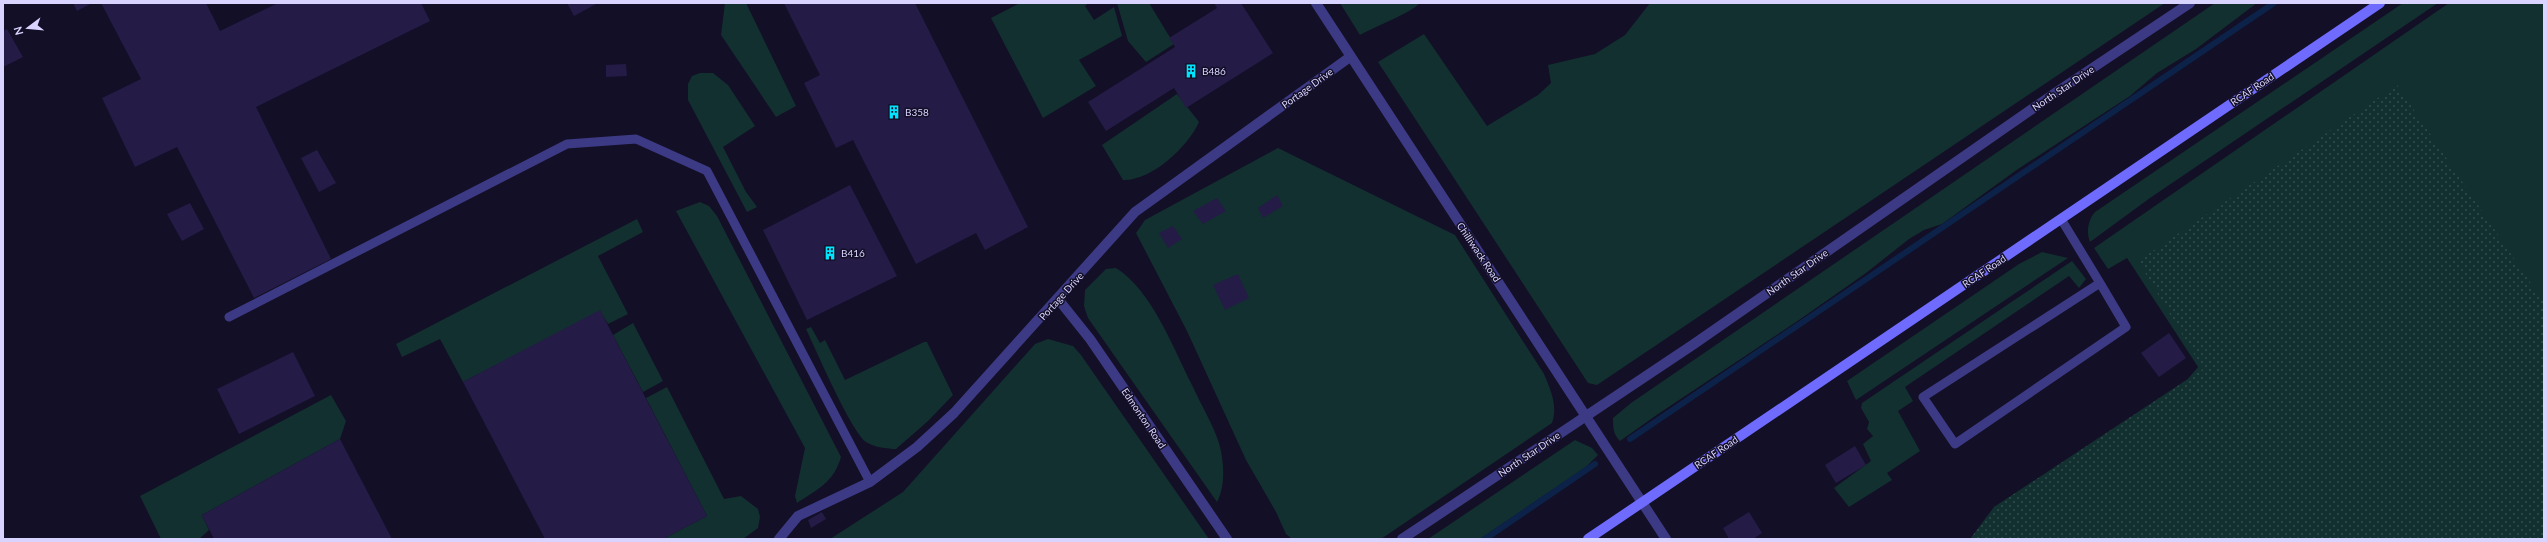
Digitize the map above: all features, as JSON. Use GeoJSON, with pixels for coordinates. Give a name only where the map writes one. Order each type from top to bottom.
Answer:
{"type":"FeatureCollection","features":[{"type":"Feature","properties":{"kind":"main road","name":"RCAF Road"},"geometry":{"type":"LineString","coordinates":[[1588,539],[2380,3]]}},
{"type":"Feature","properties":{"kind":"street","name":"Chilliwack Road"},"geometry":{"type":"LineString","coordinates":[[1316,3],[1350,57],[1587,415],[1666,539]]}},
{"type":"Feature","properties":{"kind":"street","name":"North Star Drive"},"geometry":{"type":"LineString","coordinates":[[1402,539],[1587,415],[2190,3]]}},
{"type":"Feature","properties":{"kind":"street","name":"Portage Drive"},"geometry":{"type":"LineString","coordinates":[[780,539],[798,516],[870,482],[917,447],[954,413],[1135,212],[1350,57]]}},
{"type":"Feature","properties":{"kind":"street","name":"Edmonton Road"},"geometry":{"type":"LineString","coordinates":[[1058,299],[1090,339],[1227,539]]}},
{"type":"Feature","properties":{"kind":"lane"},"geometry":{"type":"LineString","coordinates":[[229,317],[567,144],[636,139],[707,171],[870,482]]}},
{"type":"Feature","properties":{"kind":"lane"},"geometry":{"type":"LineString","coordinates":[[2061,219],[2100,283],[2126,327],[1955,444],[1923,396],[2100,283]]}},
{"type":"Feature","properties":{"kind":"green space"},"geometry":{"type":"Polygon","coordinates":[[[725,3],[746,3],[796,106],[776,117],[721,35],[725,3]]]}},
{"type":"Feature","properties":{"kind":"green space"},"geometry":{"type":"Polygon","coordinates":[[[1020,3],[1089,3],[1085,6],[1094,20],[1114,7],[1122,36],[1079,60],[1096,86],[1043,118],[991,18],[1020,3]]]}},
{"type":"Feature","properties":{"kind":"green space"},"geometry":{"type":"Polygon","coordinates":[[[1117,3],[1149,3],[1174,44],[1146,62],[1128,41],[1117,3]]]}},
{"type":"Feature","properties":{"kind":"green space"},"geometry":{"type":"Polygon","coordinates":[[[1340,3],[1420,3],[1400,16],[1360,35],[1340,3]]]}},
{"type":"Feature","properties":{"kind":"green space"},"geometry":{"type":"Polygon","coordinates":[[[1650,3],[2165,3],[1597,385],[1588,383],[1378,62],[1424,34],[1487,126],[1538,95],[1551,83],[1548,65],[1595,54],[1625,35],[1650,3]]]}},
{"type":"Feature","properties":{"kind":"green space"},"geometry":{"type":"Polygon","coordinates":[[[2215,3],[2257,3],[2196,49],[2157,73],[2130,96],[2018,169],[1942,224],[1924,230],[1909,239],[1866,273],[1799,320],[1620,441],[1616,436],[1613,418],[1631,403],[2215,3]]]}},
{"type":"Feature","properties":{"kind":"green space"},"geometry":{"type":"Polygon","coordinates":[[[2403,3],[2438,3],[2150,198],[2090,242],[2088,226],[2095,212],[2403,3]]]}},
{"type":"Feature","properties":{"kind":"green space"},"geometry":{"type":"Polygon","coordinates":[[[2449,3],[2544,3],[2544,539],[2039,539],[2164,407],[2198,367],[2127,258],[2108,269],[2094,248],[2449,3]]]}},
{"type":"Feature","properties":{"kind":"green space"},"geometry":{"type":"Polygon","coordinates":[[[700,73],[713,73],[728,85],[755,126],[723,147],[746,192],[757,207],[747,212],[688,100],[688,84],[692,76],[700,73]]]}},
{"type":"Feature","properties":{"kind":"green space"},"geometry":{"type":"Polygon","coordinates":[[[2397,85],[2544,303],[2544,539],[1970,539],[1994,507],[2203,369],[2138,261],[2397,85]]]}},
{"type":"Feature","properties":{"kind":"green space"},"geometry":{"type":"Polygon","coordinates":[[[1177,94],[1199,122],[1194,132],[1178,152],[1156,169],[1134,179],[1123,180],[1102,145],[1177,94]]]}},
{"type":"Feature","properties":{"kind":"green space"},"geometry":{"type":"Polygon","coordinates":[[[1278,148],[1455,235],[1544,374],[1553,398],[1554,417],[1552,423],[1381,539],[1292,539],[1286,534],[1276,512],[1246,460],[1187,331],[1136,233],[1145,220],[1278,148]]]}},
{"type":"Feature","properties":{"kind":"green space"},"geometry":{"type":"Polygon","coordinates":[[[700,202],[709,206],[717,216],[841,457],[838,466],[829,479],[818,489],[797,503],[795,496],[805,448],[676,211],[700,202]]]}},
{"type":"Feature","properties":{"kind":"green space"},"geometry":{"type":"Polygon","coordinates":[[[637,219],[643,232],[598,256],[628,314],[608,324],[600,311],[463,382],[440,339],[402,357],[396,344],[637,219]]]}},
{"type":"Feature","properties":{"kind":"green space"},"geometry":{"type":"Polygon","coordinates":[[[2042,252],[2068,258],[1856,400],[1847,381],[2019,264],[2042,252]]]}},
{"type":"Feature","properties":{"kind":"green space"},"geometry":{"type":"Polygon","coordinates":[[[2072,261],[2086,279],[2079,288],[2069,276],[1905,387],[1913,401],[1898,411],[1920,451],[1887,473],[1892,480],[1849,507],[1834,488],[1871,461],[1863,444],[1873,436],[1867,429],[1869,422],[1861,408],[1862,403],[2072,261]]]}},
{"type":"Feature","properties":{"kind":"green space"},"geometry":{"type":"Polygon","coordinates":[[[1116,268],[1129,278],[1141,291],[1161,322],[1214,429],[1219,443],[1223,465],[1222,489],[1217,502],[1088,318],[1084,306],[1085,290],[1106,269],[1116,268]]]}},
{"type":"Feature","properties":{"kind":"green space"},"geometry":{"type":"Polygon","coordinates":[[[633,323],[663,381],[643,392],[613,335],[633,323]]]}},
{"type":"Feature","properties":{"kind":"green space"},"geometry":{"type":"Polygon","coordinates":[[[811,327],[820,343],[825,340],[845,380],[924,342],[927,342],[953,395],[928,421],[896,449],[889,449],[869,444],[860,435],[852,423],[834,389],[806,329],[811,327]]]}},
{"type":"Feature","properties":{"kind":"green space"},"geometry":{"type":"Polygon","coordinates":[[[1048,339],[1073,346],[1081,355],[1209,539],[830,539],[903,492],[1035,344],[1048,339]]]}},
{"type":"Feature","properties":{"kind":"green space"},"geometry":{"type":"Polygon","coordinates":[[[667,387],[724,499],[741,496],[758,509],[760,517],[758,528],[743,539],[663,539],[707,516],[646,398],[667,387]]]}},
{"type":"Feature","properties":{"kind":"green space"},"geometry":{"type":"Polygon","coordinates":[[[331,395],[346,421],[340,439],[202,515],[209,530],[199,539],[161,539],[140,496],[331,395]]]}},
{"type":"Feature","properties":{"kind":"green space"},"geometry":{"type":"Polygon","coordinates":[[[1575,440],[1592,448],[1598,455],[1586,467],[1480,539],[1428,539],[1575,440]]]}},
{"type":"Feature","properties":{"kind":"building"},"geometry":{"type":"Polygon","coordinates":[[[73,3],[92,3],[77,11],[73,3]]]}},
{"type":"Feature","properties":{"kind":"building"},"geometry":{"type":"Polygon","coordinates":[[[101,3],[206,3],[220,31],[278,3],[421,3],[430,21],[256,107],[331,259],[254,298],[177,147],[135,167],[102,98],[141,79],[101,3]]]}},
{"type":"Feature","properties":{"kind":"building"},"geometry":{"type":"Polygon","coordinates":[[[567,3],[598,3],[574,16],[567,3]]]}},
{"type":"Feature","properties":{"kind":"building","name":"B358"},"geometry":{"type":"Polygon","coordinates":[[[784,3],[915,3],[1028,227],[985,250],[976,233],[916,264],[853,140],[836,148],[804,83],[820,75],[784,3]]]}},
{"type":"Feature","properties":{"kind":"building","name":"B486"},"geometry":{"type":"Polygon","coordinates":[[[1214,3],[1241,3],[1273,53],[1186,108],[1174,88],[1106,131],[1088,102],[1175,47],[1169,38],[1217,8],[1214,3]]]}},
{"type":"Feature","properties":{"kind":"building"},"geometry":{"type":"Polygon","coordinates":[[[7,29],[23,57],[3,67],[3,31],[7,29]]]}},
{"type":"Feature","properties":{"kind":"building"},"geometry":{"type":"Polygon","coordinates":[[[626,64],[627,76],[606,77],[606,65],[626,64]]]}},
{"type":"Feature","properties":{"kind":"building"},"geometry":{"type":"Polygon","coordinates":[[[317,150],[336,183],[319,192],[301,158],[317,150]]]}},
{"type":"Feature","properties":{"kind":"building","name":"B416"},"geometry":{"type":"Polygon","coordinates":[[[850,185],[897,276],[807,320],[763,230],[850,185]]]}},
{"type":"Feature","properties":{"kind":"building"},"geometry":{"type":"Polygon","coordinates":[[[1277,195],[1283,206],[1263,218],[1258,208],[1277,195]]]}},
{"type":"Feature","properties":{"kind":"building"},"geometry":{"type":"Polygon","coordinates":[[[1217,198],[1226,211],[1203,224],[1193,211],[1217,198]]]}},
{"type":"Feature","properties":{"kind":"building"},"geometry":{"type":"Polygon","coordinates":[[[190,203],[204,229],[182,241],[167,214],[190,203]]]}},
{"type":"Feature","properties":{"kind":"building"},"geometry":{"type":"Polygon","coordinates":[[[1173,226],[1182,239],[1168,248],[1159,233],[1173,226]]]}},
{"type":"Feature","properties":{"kind":"building"},"geometry":{"type":"Polygon","coordinates":[[[1238,274],[1249,298],[1225,310],[1213,285],[1238,274]]]}},
{"type":"Feature","properties":{"kind":"building"},"geometry":{"type":"Polygon","coordinates":[[[600,310],[707,516],[663,539],[545,539],[463,382],[600,310]]]}},
{"type":"Feature","properties":{"kind":"building"},"geometry":{"type":"Polygon","coordinates":[[[2169,333],[2186,358],[2159,377],[2141,353],[2169,333]]]}},
{"type":"Feature","properties":{"kind":"building"},"geometry":{"type":"Polygon","coordinates":[[[293,352],[315,396],[239,434],[217,389],[293,352]]]}},
{"type":"Feature","properties":{"kind":"building"},"geometry":{"type":"Polygon","coordinates":[[[340,439],[392,539],[214,539],[202,515],[340,439]]]}},
{"type":"Feature","properties":{"kind":"building"},"geometry":{"type":"Polygon","coordinates":[[[1855,446],[1866,465],[1836,483],[1825,465],[1855,446]]]}},
{"type":"Feature","properties":{"kind":"building"},"geometry":{"type":"Polygon","coordinates":[[[822,512],[826,519],[811,528],[808,520],[822,512]]]}},
{"type":"Feature","properties":{"kind":"building"},"geometry":{"type":"Polygon","coordinates":[[[1749,512],[1762,533],[1753,539],[1729,539],[1723,528],[1749,512]]]}},
{"type":"Feature","properties":{"kind":"waterway"},"geometry":{"type":"LineString","coordinates":[[1630,439],[2274,3]]}},
{"type":"Feature","properties":{"kind":"waterway"},"geometry":{"type":"LineString","coordinates":[[1485,539],[1595,464]]}},
{"type":"Feature","properties":{"kind":"place","name":"B486"},"geometry":{"type":"Point","coordinates":[1191,71]}},
{"type":"Feature","properties":{"kind":"place","name":"B358"},"geometry":{"type":"Point","coordinates":[894,112]}},
{"type":"Feature","properties":{"kind":"place","name":"B416"},"geometry":{"type":"Point","coordinates":[830,253]}}]}
